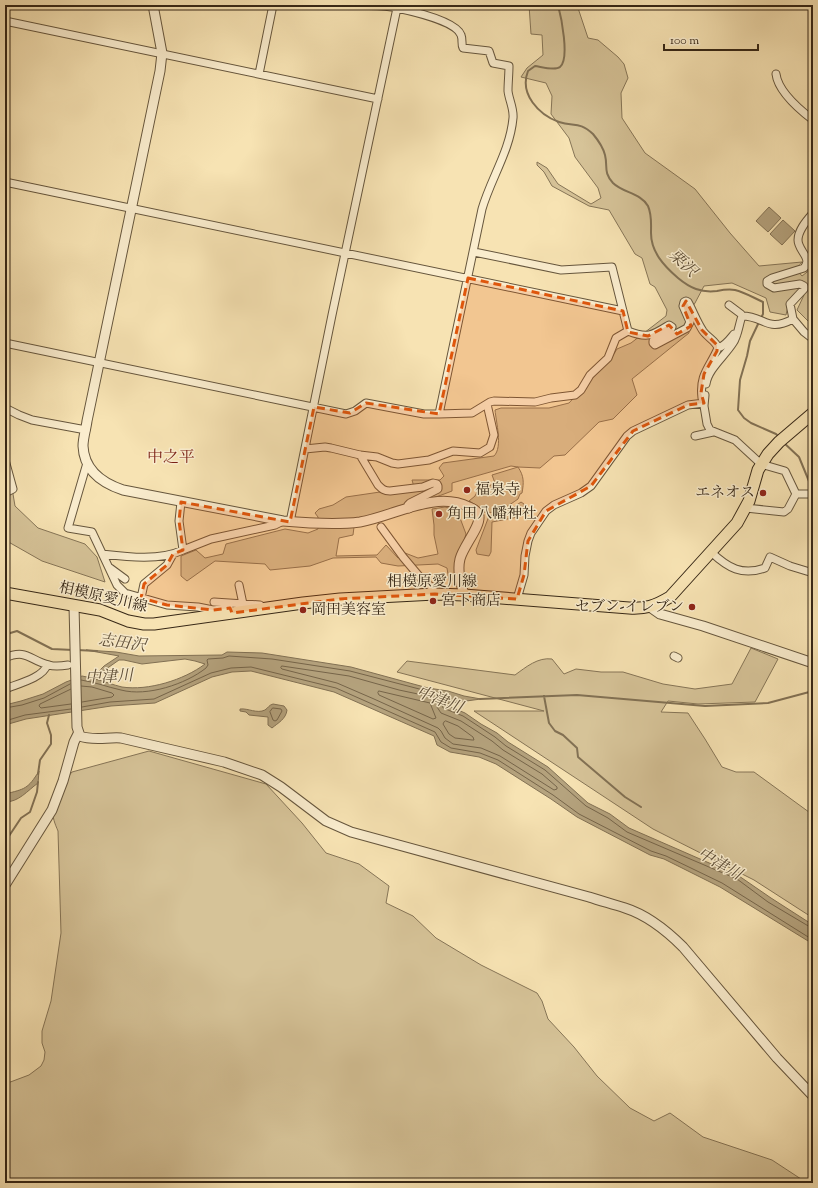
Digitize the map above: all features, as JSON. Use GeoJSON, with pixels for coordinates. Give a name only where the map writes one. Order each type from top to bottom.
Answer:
{"type":"FeatureCollection","features":[{"type":"Feature","properties":{"kind":"main road","name":"相模原愛川線"},"geometry":{"type":"LineString","coordinates":[[6,591],[74,610],[100,610],[128,621],[144,624],[154,624],[340,599],[435,594],[629,608],[650,607],[659,604],[670,597],[737,523],[746,508],[761,464],[782,439],[813,413]]}},
{"type":"Feature","properties":{"kind":"street"},"geometry":{"type":"LineString","coordinates":[[153,5],[162,53],[160,71],[83,445],[85,459],[98,478],[111,486],[123,490],[287,521],[352,523],[377,518],[434,502],[448,501],[468,506],[477,512],[479,517],[478,524],[463,551],[459,565],[459,575],[464,595]]}},
{"type":"Feature","properties":{"kind":"street"},"geometry":{"type":"LineString","coordinates":[[259,74],[273,5]]}},
{"type":"Feature","properties":{"kind":"street"},"geometry":{"type":"LineString","coordinates":[[355,5],[384,5],[423,14],[446,23],[461,35],[462,48],[489,50],[493,63],[509,66],[508,92],[514,113],[513,120],[508,144],[485,198],[439,414]]}},
{"type":"Feature","properties":{"kind":"street"},"geometry":{"type":"LineString","coordinates":[[287,521],[305,449],[397,8]]}},
{"type":"Feature","properties":{"kind":"street"},"geometry":{"type":"LineString","coordinates":[[5,21],[378,98]]}},
{"type":"Feature","properties":{"kind":"street"},"geometry":{"type":"LineString","coordinates":[[776,74],[780,86],[813,120]]}},
{"type":"Feature","properties":{"kind":"street"},"geometry":{"type":"LineString","coordinates":[[5,182],[623,311]]}},
{"type":"Feature","properties":{"kind":"street"},"geometry":{"type":"LineString","coordinates":[[813,212],[799,234],[798,240],[799,246],[806,258],[807,265],[804,268],[767,281],[767,284],[774,288],[800,284],[804,286],[804,289],[790,304],[793,319],[804,332],[813,339]]}},
{"type":"Feature","properties":{"kind":"street"},"geometry":{"type":"LineString","coordinates":[[474,252],[561,270],[612,267],[628,332]]}},
{"type":"Feature","properties":{"kind":"street"},"geometry":{"type":"LineString","coordinates":[[5,343],[314,407],[350,413],[366,403],[424,414],[472,413],[494,401],[535,402],[575,395],[581,390],[590,375],[608,358],[616,338],[628,332],[648,336],[671,325],[671,329],[653,341],[655,345],[687,328],[690,322],[683,306],[684,302],[686,301],[688,302],[702,330],[707,337],[717,345],[718,348]]}},
{"type":"Feature","properties":{"kind":"street"},"geometry":{"type":"LineString","coordinates":[[729,306],[742,316],[757,319],[764,323],[773,325],[788,322],[793,319]]}},
{"type":"Feature","properties":{"kind":"street"},"geometry":{"type":"LineString","coordinates":[[713,432],[707,424],[704,401],[707,379],[734,343],[742,316]]}},
{"type":"Feature","properties":{"kind":"street"},"geometry":{"type":"LineString","coordinates":[[704,401],[701,393],[704,374],[718,348],[721,348],[734,334],[737,334]]}},
{"type":"Feature","properties":{"kind":"street"},"geometry":{"type":"LineString","coordinates":[[517,599],[524,575],[528,541],[546,511],[554,505],[581,493],[591,486],[627,436],[633,431],[688,405],[704,401]]}},
{"type":"Feature","properties":{"kind":"street"},"geometry":{"type":"LineString","coordinates":[[305,449],[325,447],[360,455],[377,457],[398,464],[429,460],[453,451],[480,453],[490,448],[494,435],[487,404]]}},
{"type":"Feature","properties":{"kind":"street"},"geometry":{"type":"LineString","coordinates":[[5,408],[32,420],[86,430]]}},
{"type":"Feature","properties":{"kind":"street"},"geometry":{"type":"LineString","coordinates":[[695,436],[713,432],[735,440],[761,464],[785,471],[796,494]]}},
{"type":"Feature","properties":{"kind":"street"},"geometry":{"type":"LineString","coordinates":[[360,455],[378,485],[385,491],[423,487],[433,483],[438,486],[438,489],[434,492],[410,503],[408,505],[409,509]]}},
{"type":"Feature","properties":{"kind":"street"},"geometry":{"type":"LineString","coordinates":[[5,460],[13,489],[9,491],[5,488]]}},
{"type":"Feature","properties":{"kind":"street"},"geometry":{"type":"LineString","coordinates":[[87,462],[67,526],[68,528],[92,532],[117,585],[121,590],[130,595],[167,605],[198,607],[213,610],[230,608],[232,613]]}},
{"type":"Feature","properties":{"kind":"street"},"geometry":{"type":"LineString","coordinates":[[796,494],[811,494]]}},
{"type":"Feature","properties":{"kind":"street"},"geometry":{"type":"LineString","coordinates":[[746,508],[784,512],[788,509],[796,494]]}},
{"type":"Feature","properties":{"kind":"street"},"geometry":{"type":"LineString","coordinates":[[182,502],[179,521],[183,550]]}},
{"type":"Feature","properties":{"kind":"street"},"geometry":{"type":"LineString","coordinates":[[103,554],[139,558],[173,554],[211,539],[287,521]]}},
{"type":"Feature","properties":{"kind":"street"},"geometry":{"type":"LineString","coordinates":[[381,527],[424,582],[432,587],[435,594]]}},
{"type":"Feature","properties":{"kind":"street"},"geometry":{"type":"LineString","coordinates":[[711,552],[725,564],[733,569],[741,571],[759,570],[765,568],[770,558],[790,566],[813,572]]}},
{"type":"Feature","properties":{"kind":"street"},"geometry":{"type":"LineString","coordinates":[[141,598],[144,584],[167,565],[173,554]]}},
{"type":"Feature","properties":{"kind":"street"},"geometry":{"type":"LineString","coordinates":[[110,568],[125,579]]}},
{"type":"Feature","properties":{"kind":"street"},"geometry":{"type":"LineString","coordinates":[[239,585],[243,604]]}},
{"type":"Feature","properties":{"kind":"street"},"geometry":{"type":"LineString","coordinates":[[214,602],[265,604],[267,608]]}},
{"type":"Feature","properties":{"kind":"street"},"geometry":{"type":"LineString","coordinates":[[650,607],[660,614],[703,626],[813,663]]}},
{"type":"Feature","properties":{"kind":"street"},"geometry":{"type":"LineString","coordinates":[[5,885],[52,810],[63,781],[78,731],[74,610]]}},
{"type":"Feature","properties":{"kind":"street"},"geometry":{"type":"LineString","coordinates":[[5,658],[14,654],[23,654],[47,665],[68,665]]}},
{"type":"Feature","properties":{"kind":"street"},"geometry":{"type":"LineString","coordinates":[[5,689],[38,676],[46,670],[47,665]]}},
{"type":"Feature","properties":{"kind":"street"},"geometry":{"type":"LineString","coordinates":[[78,731],[80,736],[90,739],[104,737],[121,738],[242,767],[262,775],[281,787],[326,821],[351,832],[589,897],[626,908],[640,914],[667,931],[684,946],[777,1058],[813,1096]]}},
{"type":"Feature","properties":{"kind":"highlighted area"},"geometry":{"type":"Polygon","coordinates":[[[468,278],[623,311],[628,332],[648,336],[669,325],[677,334],[691,326],[683,306],[686,301],[702,330],[717,345],[717,351],[704,374],[701,393],[704,403],[688,405],[633,431],[591,486],[546,511],[528,541],[524,575],[517,599],[435,594],[340,599],[232,613],[230,608],[213,610],[167,605],[141,598],[144,584],[167,565],[173,554],[183,550],[179,521],[181,502],[290,522],[314,407],[350,413],[366,403],[439,414],[468,278]]]}},
{"type":"Feature","properties":{"kind":"shaded area"},"geometry":{"type":"Polygon","coordinates":[[[529,5],[577,5],[588,38],[598,40],[624,64],[628,78],[621,93],[622,118],[645,153],[695,189],[730,233],[759,266],[802,262],[796,269],[802,276],[811,269],[813,263],[813,326],[797,310],[804,295],[797,292],[788,306],[786,315],[770,312],[766,298],[732,283],[704,286],[688,313],[689,333],[632,379],[637,395],[613,419],[599,422],[565,455],[554,456],[540,468],[511,466],[452,483],[452,491],[392,511],[355,519],[353,535],[339,538],[336,556],[377,555],[386,545],[398,558],[405,553],[418,558],[438,554],[434,535],[432,509],[445,507],[457,510],[466,534],[452,581],[449,581],[447,568],[438,564],[398,566],[381,563],[376,557],[333,558],[310,566],[270,570],[265,564],[215,561],[187,581],[181,576],[181,556],[196,550],[205,558],[223,554],[226,544],[285,529],[308,533],[318,529],[318,517],[315,513],[319,509],[333,505],[346,497],[414,487],[412,480],[440,480],[444,476],[439,468],[443,463],[494,456],[497,452],[499,441],[495,410],[501,408],[549,408],[569,403],[612,357],[617,349],[631,343],[666,316],[667,310],[655,287],[650,284],[642,258],[635,254],[609,210],[589,206],[552,186],[544,172],[537,165],[537,162],[547,168],[558,184],[591,204],[601,198],[598,188],[575,157],[569,138],[551,114],[552,96],[546,83],[521,77],[527,68],[543,55],[542,35],[531,34],[529,5]]]}},
{"type":"Feature","properties":{"kind":"shaded area"},"geometry":{"type":"Polygon","coordinates":[[[518,467],[523,479],[523,486],[522,493],[514,502],[502,509],[488,513],[483,512],[478,506],[469,501],[477,492],[495,483],[492,475],[518,467]]]}},
{"type":"Feature","properties":{"kind":"shaded area"},"geometry":{"type":"Polygon","coordinates":[[[5,473],[11,482],[15,506],[38,528],[85,544],[97,557],[105,582],[42,561],[5,540],[5,473]]]}},
{"type":"Feature","properties":{"kind":"shaded area"},"geometry":{"type":"Polygon","coordinates":[[[521,502],[524,504],[524,511],[518,517],[492,522],[491,552],[489,556],[477,554],[476,550],[489,516],[511,509],[521,502]]]}},
{"type":"Feature","properties":{"kind":"shaded area"},"geometry":{"type":"Polygon","coordinates":[[[751,648],[778,659],[755,702],[698,704],[668,701],[661,712],[688,713],[722,767],[736,772],[754,772],[813,815],[813,918],[754,880],[653,829],[474,711],[544,711],[397,672],[407,661],[515,675],[537,661],[552,659],[564,674],[576,669],[601,672],[623,672],[663,684],[695,689],[732,684],[751,648]]]}},
{"type":"Feature","properties":{"kind":"shaded area"},"geometry":{"type":"Polygon","coordinates":[[[149,751],[266,784],[302,823],[326,853],[359,864],[389,886],[386,903],[413,916],[436,938],[481,965],[537,993],[542,1001],[548,1019],[574,1047],[597,1076],[630,1108],[654,1121],[670,1113],[703,1137],[772,1160],[801,1179],[803,1183],[5,1183],[5,1084],[29,1075],[41,1066],[44,1060],[45,1052],[42,1043],[42,1031],[51,1001],[61,933],[58,831],[53,818],[54,805],[64,784],[72,772],[149,751]]]}},
{"type":"Feature","properties":{"kind":"water"},"geometry":{"type":"Polygon","coordinates":[[[769,207],[781,218],[768,232],[756,221],[769,207]]]}},
{"type":"Feature","properties":{"kind":"water"},"geometry":{"type":"Polygon","coordinates":[[[783,220],[795,231],[782,245],[770,234],[783,220]]]}},
{"type":"Feature","properties":{"kind":"water","name":"中津川"},"geometry":{"type":"Polygon","coordinates":[[[86,650],[116,652],[139,656],[222,655],[227,652],[262,653],[351,667],[428,688],[481,699],[444,704],[465,713],[548,767],[588,803],[610,814],[629,828],[739,876],[813,925],[813,944],[720,887],[664,859],[650,855],[577,817],[496,764],[479,757],[450,752],[437,745],[434,736],[334,692],[251,671],[232,672],[212,677],[155,703],[111,706],[26,719],[5,725],[5,705],[43,694],[66,682],[82,676],[92,678],[104,666],[119,656],[86,650]],[[185,659],[142,664],[119,660],[99,674],[95,679],[122,687],[132,688],[154,686],[187,675],[205,664],[185,659]]]}},
{"type":"Feature","properties":{"kind":"water"},"geometry":{"type":"Polygon","coordinates":[[[273,704],[284,706],[287,710],[283,718],[272,728],[268,725],[268,717],[249,715],[246,712],[240,711],[240,709],[243,709],[262,711],[273,704]]]}},
{"type":"Feature","properties":{"kind":"water"},"geometry":{"type":"Polygon","coordinates":[[[39,771],[38,783],[23,796],[10,802],[5,802],[5,794],[17,791],[29,785],[39,771]]]}},
{"type":"Feature","properties":{"kind":"waterway","name":"栗沢"},"geometry":{"type":"LineString","coordinates":[[558,5],[565,47],[563,62],[558,68],[552,69],[535,66],[528,71],[526,88],[533,102],[538,109],[552,119],[559,122],[584,127],[593,134],[604,152],[608,176],[613,183],[641,198],[648,206],[651,216],[653,246],[659,258],[678,278],[687,285],[696,289],[706,291],[735,290],[763,302],[763,314],[761,318]]}},
{"type":"Feature","properties":{"kind":"waterway","name":"栗沢"},"geometry":{"type":"LineString","coordinates":[[759,322],[750,341],[740,380],[738,410],[744,418],[751,423],[776,434],[779,437]]}},
{"type":"Feature","properties":{"kind":"waterway","name":"栗沢"},"geometry":{"type":"LineString","coordinates":[[783,442],[799,457],[813,491]]}},
{"type":"Feature","properties":{"kind":"waterway","name":"志田沢"},"geometry":{"type":"LineString","coordinates":[[5,633],[7,634],[17,631],[52,649],[73,650]]}},
{"type":"Feature","properties":{"kind":"waterway","name":"志田沢"},"geometry":{"type":"LineString","coordinates":[[77,650],[97,651]]}},
{"type":"Feature","properties":{"kind":"waterway"},"geometry":{"type":"LineString","coordinates":[[480,699],[577,695],[705,706],[768,703],[813,691]]}},
{"type":"Feature","properties":{"kind":"waterway"},"geometry":{"type":"LineString","coordinates":[[544,696],[549,723],[555,731],[563,735],[577,748],[578,757],[625,797],[641,807]]}},
{"type":"Feature","properties":{"kind":"waterway"},"geometry":{"type":"LineString","coordinates":[[38,774],[40,760],[51,744],[51,735],[47,723],[49,715]]}},
{"type":"Feature","properties":{"kind":"waterway"},"geometry":{"type":"LineString","coordinates":[[5,842],[21,818],[30,812],[37,792],[38,782]]}},
{"type":"Feature","properties":{"kind":"waterway"},"geometry":{"type":"LineString","coordinates":[[5,1179],[8,1183]]}},
{"type":"Feature","properties":{"kind":"place","name":"福泉寺"},"geometry":{"type":"Point","coordinates":[467,490]}},
{"type":"Feature","properties":{"kind":"place","name":"エネオス"},"geometry":{"type":"Point","coordinates":[763,493]}},
{"type":"Feature","properties":{"kind":"place","name":"角田八幡神社"},"geometry":{"type":"Point","coordinates":[439,514]}},
{"type":"Feature","properties":{"kind":"place","name":"宮下商店"},"geometry":{"type":"Point","coordinates":[433,601]}},
{"type":"Feature","properties":{"kind":"place","name":"セブン-イレブン"},"geometry":{"type":"Point","coordinates":[692,607]}},
{"type":"Feature","properties":{"kind":"place","name":"岡田美容室"},"geometry":{"type":"Point","coordinates":[303,610]}},
{"type":"Feature","properties":{"kind":"district","name":"中之平"},"geometry":{"type":"Point","coordinates":[171,458]}}]}
